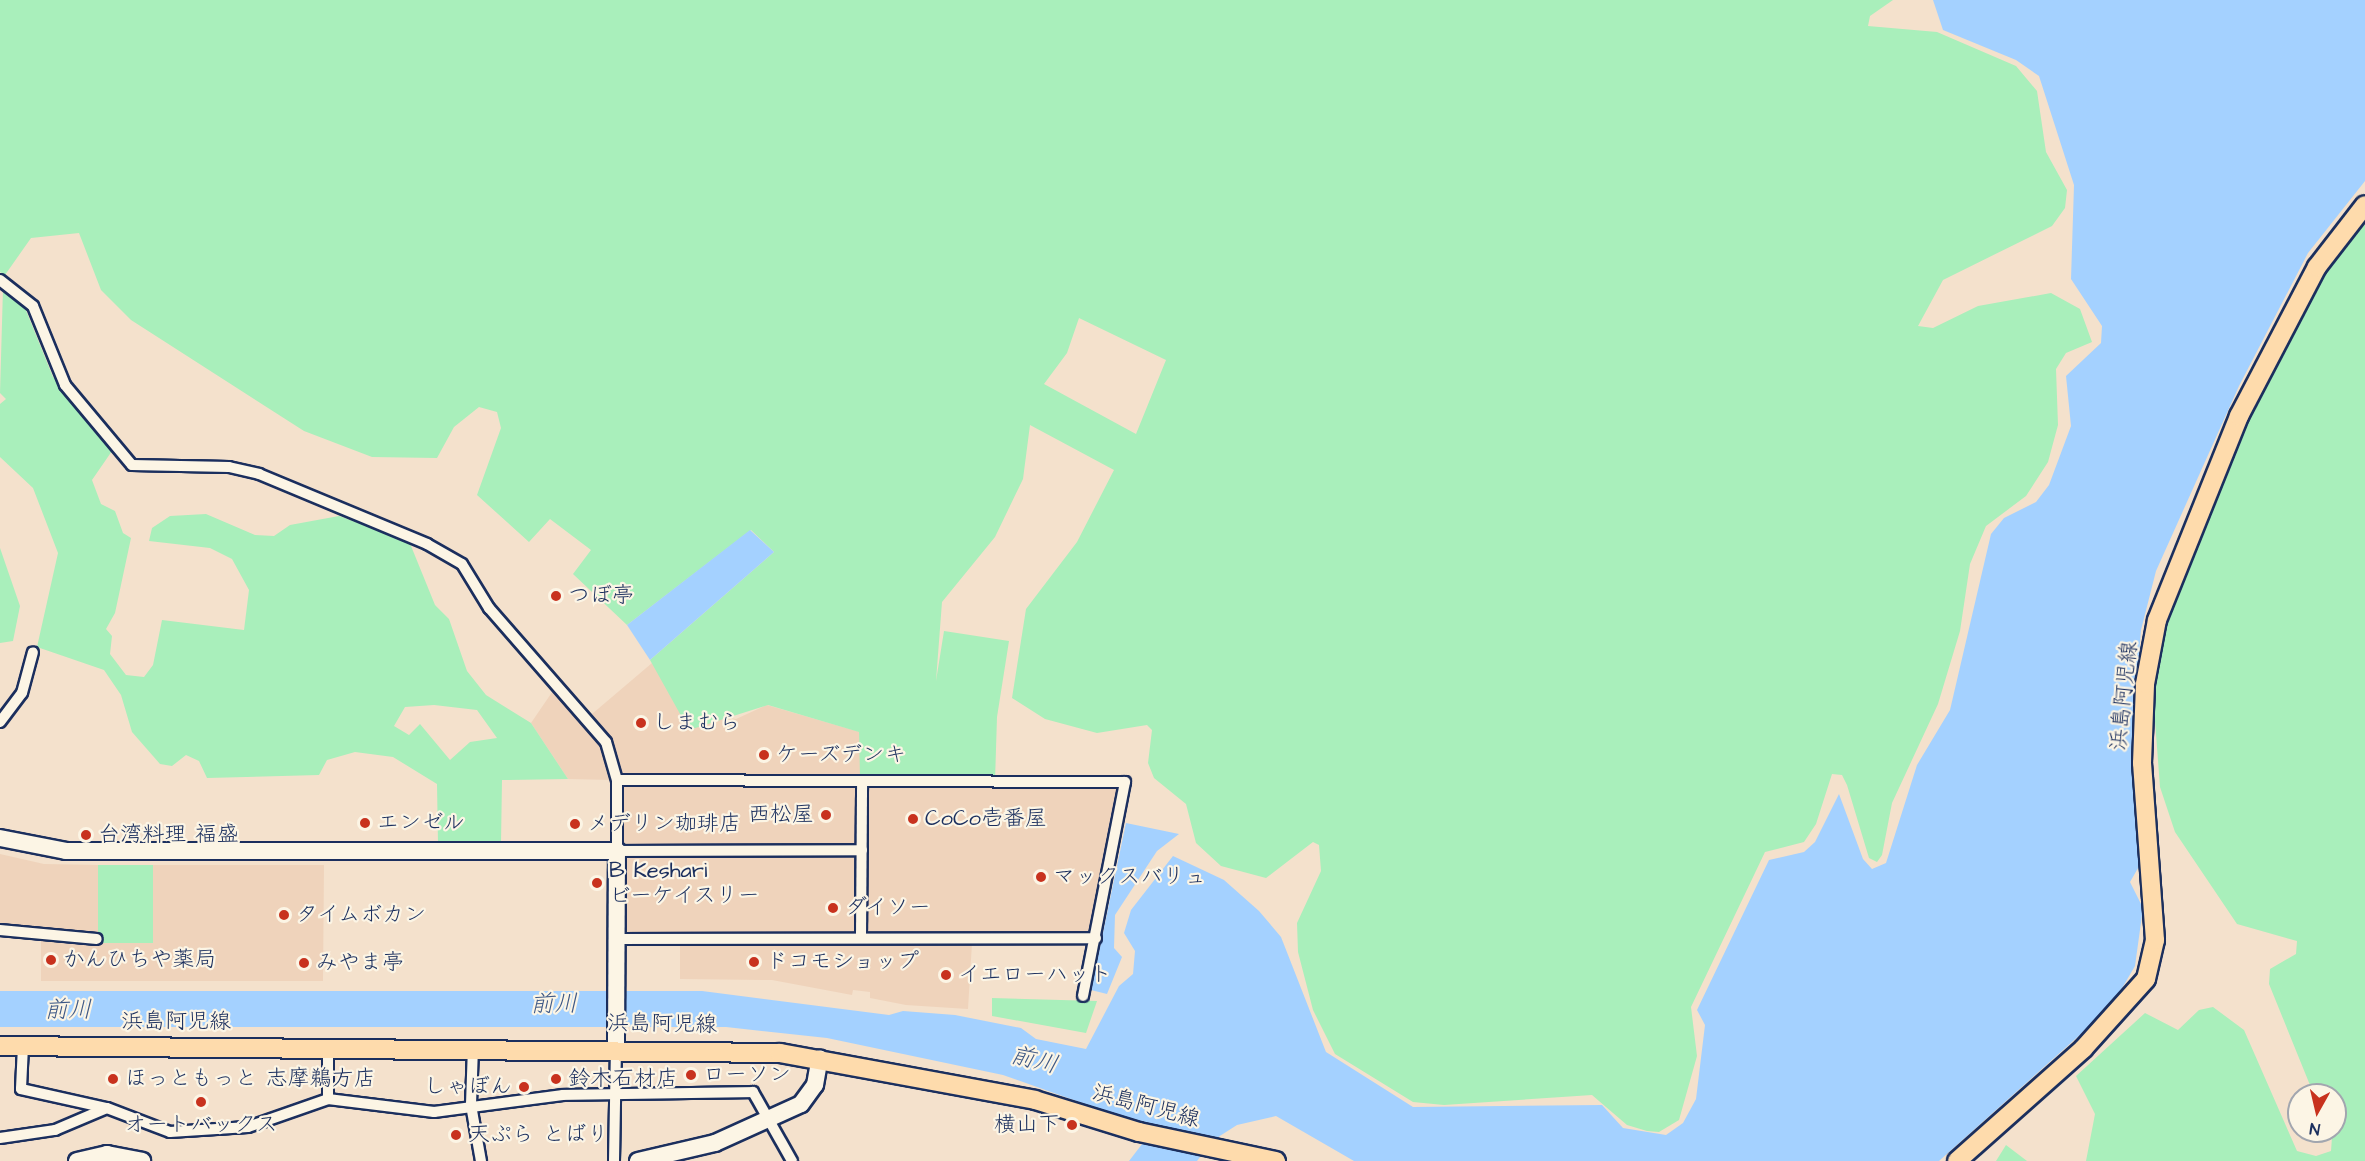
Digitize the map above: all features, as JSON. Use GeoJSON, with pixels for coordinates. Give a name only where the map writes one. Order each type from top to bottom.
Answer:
{"type":"FeatureCollection","features":[{"type":"Feature","properties":{"kind":"main road","name":"浜島阿児線"},"geometry":{"type":"LineString","coordinates":[[1957,1161],[2083,1049],[2146,979],[2155,940],[2142,764],[2145,684],[2157,620],[2239,416],[2317,267],[2365,205]]}},
{"type":"Feature","properties":{"kind":"main road","name":"浜島阿児線"},"geometry":{"type":"LineString","coordinates":[[0,1046],[473,1047],[616,1042],[735,1049],[820,1058],[1035,1100],[1211,1152],[1276,1161]]}},
{"type":"Feature","properties":{"kind":"street"},"geometry":{"type":"LineString","coordinates":[[0,280],[33,306],[65,385],[132,465],[229,468],[259,474],[437,548],[462,564],[489,608],[599,730],[616,780],[617,939],[614,1161]]}},
{"type":"Feature","properties":{"kind":"street"},"geometry":{"type":"LineString","coordinates":[[0,722],[22,693],[33,652]]}},
{"type":"Feature","properties":{"kind":"street"},"geometry":{"type":"LineString","coordinates":[[616,780],[1125,783],[1083,996]]}},
{"type":"Feature","properties":{"kind":"street"},"geometry":{"type":"LineString","coordinates":[[861,937],[862,783]]}},
{"type":"Feature","properties":{"kind":"street"},"geometry":{"type":"LineString","coordinates":[[0,838],[66,851],[862,850]]}},
{"type":"Feature","properties":{"kind":"street"},"geometry":{"type":"LineString","coordinates":[[0,930],[97,939]]}},
{"type":"Feature","properties":{"kind":"street"},"geometry":{"type":"LineString","coordinates":[[617,939],[1096,938]]}},
{"type":"Feature","properties":{"kind":"street"},"geometry":{"type":"LineString","coordinates":[[23,1046],[21,1089],[106,1108],[170,1132],[193,1134],[248,1127],[328,1099],[434,1112],[471,1105],[616,1094],[753,1092],[767,1122],[792,1161]]}},
{"type":"Feature","properties":{"kind":"street"},"geometry":{"type":"LineString","coordinates":[[328,1047],[328,1099]]}},
{"type":"Feature","properties":{"kind":"street"},"geometry":{"type":"LineString","coordinates":[[473,1047],[471,1105],[481,1161]]}},
{"type":"Feature","properties":{"kind":"street"},"geometry":{"type":"LineString","coordinates":[[638,1161],[676,1156],[767,1122],[811,1093],[820,1058]]}},
{"type":"Feature","properties":{"kind":"street"},"geometry":{"type":"LineString","coordinates":[[0,1138],[55,1130],[106,1108]]}},
{"type":"Feature","properties":{"kind":"street"},"geometry":{"type":"LineString","coordinates":[[77,1161],[107,1154],[142,1161]]}},
{"type":"Feature","properties":{"kind":"shaded area"},"geometry":{"type":"Polygon","coordinates":[[[652,663],[683,710],[736,719],[767,705],[860,732],[860,778],[1122,784],[1089,944],[972,943],[968,1009],[906,1005],[870,998],[870,992],[853,990],[852,995],[772,980],[680,979],[680,941],[610,942],[612,780],[568,779],[531,723],[559,682],[592,714],[652,663]]]}},
{"type":"Feature","properties":{"kind":"shaded area"},"geometry":{"type":"Polygon","coordinates":[[[0,854],[44,864],[98,865],[99,942],[153,942],[153,865],[324,865],[323,981],[41,981],[41,938],[0,929],[0,854]]]}},
{"type":"Feature","properties":{"kind":"green space"},"geometry":{"type":"Polygon","coordinates":[[[0,0],[1893,0],[1870,16],[1868,26],[1937,32],[2016,66],[2037,91],[2046,152],[2067,190],[2065,208],[2052,226],[1943,280],[1918,326],[1933,328],[1978,306],[2051,293],[2080,309],[2092,342],[2066,353],[2056,369],[2058,425],[2048,462],[2026,496],[1986,526],[1970,564],[1960,631],[1938,704],[1892,803],[1882,855],[1877,862],[1869,858],[1847,785],[1842,775],[1832,774],[1816,824],[1804,842],[1765,852],[1691,1007],[1697,1056],[1679,1120],[1659,1132],[1627,1125],[1592,1095],[1444,1105],[1413,1102],[1335,1054],[1313,1010],[1298,952],[1297,923],[1321,871],[1319,845],[1313,842],[1266,878],[1221,866],[1196,843],[1186,804],[1154,778],[1148,763],[1152,730],[1147,725],[1097,733],[1045,719],[1012,698],[1026,609],[1077,542],[1114,470],[1030,425],[1023,479],[995,537],[942,602],[936,681],[944,631],[1009,641],[997,717],[995,781],[860,778],[859,732],[768,705],[689,730],[650,660],[774,552],[751,530],[627,625],[573,574],[591,550],[550,519],[529,542],[477,495],[501,428],[497,412],[479,407],[454,427],[437,458],[372,457],[304,431],[131,320],[101,290],[79,233],[31,238],[5,275],[0,272],[0,0]],[[1079,318],[1067,353],[1044,384],[1136,434],[1166,360],[1079,318]]]}},
{"type":"Feature","properties":{"kind":"green space"},"geometry":{"type":"Polygon","coordinates":[[[2365,224],[2365,1161],[2086,1161],[2095,1114],[2076,1076],[2145,1013],[2178,1030],[2199,1010],[2213,1007],[2244,1030],[2287,1128],[2287,1143],[2293,1143],[2297,1151],[2316,1156],[2331,1151],[2332,1143],[2347,1143],[2347,1083],[2309,1083],[2269,984],[2270,969],[2296,954],[2297,941],[2237,924],[2175,832],[2160,787],[2150,655],[2244,390],[2347,239],[2365,224]]]}},
{"type":"Feature","properties":{"kind":"green space"},"geometry":{"type":"Polygon","coordinates":[[[3,288],[23,303],[53,377],[112,451],[92,480],[101,504],[115,511],[123,533],[131,538],[115,613],[106,629],[112,636],[110,654],[126,675],[144,677],[153,665],[162,620],[244,630],[249,590],[232,559],[210,548],[149,541],[152,528],[170,516],[206,514],[255,535],[274,536],[290,525],[339,516],[409,541],[435,605],[449,619],[467,671],[486,695],[531,723],[568,779],[502,780],[501,843],[438,844],[437,784],[393,757],[355,752],[327,760],[319,775],[207,778],[199,761],[186,755],[172,766],[160,764],[132,732],[121,695],[104,670],[37,647],[58,553],[33,488],[0,457],[0,404],[6,399],[0,393],[3,288]],[[434,705],[405,707],[394,726],[409,735],[420,724],[450,760],[470,742],[497,738],[477,710],[434,705]]]}},
{"type":"Feature","properties":{"kind":"green space"},"geometry":{"type":"Polygon","coordinates":[[[0,548],[20,606],[13,641],[0,643],[0,548]]]}},
{"type":"Feature","properties":{"kind":"green space"},"geometry":{"type":"Polygon","coordinates":[[[98,865],[153,865],[153,943],[98,943],[98,865]]]}},
{"type":"Feature","properties":{"kind":"green space"},"geometry":{"type":"Polygon","coordinates":[[[992,998],[1097,1001],[1086,1033],[992,1016],[992,998]]]}},
{"type":"Feature","properties":{"kind":"green space"},"geometry":{"type":"Polygon","coordinates":[[[2006,1145],[2027,1161],[1996,1161],[2006,1145]]]}},
{"type":"Feature","properties":{"kind":"water","name":"前川"},"geometry":{"type":"Polygon","coordinates":[[[1933,0],[2365,0],[2365,181],[2308,253],[2239,386],[2156,571],[2141,630],[2133,727],[2141,863],[2130,882],[2143,908],[2135,966],[2111,1007],[1939,1161],[1354,1161],[1276,1116],[1237,1125],[1212,1141],[1197,1161],[1129,1161],[1156,1126],[1093,1113],[1082,1103],[1003,1075],[827,1038],[726,1027],[0,1027],[0,991],[702,991],[889,1015],[903,1011],[955,1015],[1021,1028],[1036,1039],[1086,1049],[1119,986],[1133,974],[1135,951],[1124,933],[1131,910],[1173,856],[1224,880],[1259,911],[1281,937],[1326,1052],[1413,1107],[1602,1105],[1623,1128],[1666,1135],[1683,1123],[1696,1099],[1705,1025],[1697,1010],[1769,860],[1804,852],[1815,842],[1839,794],[1863,859],[1872,869],[1886,863],[1917,765],[1950,710],[1991,534],[2004,518],[2036,502],[2049,485],[2071,426],[2066,376],[2101,343],[2102,326],[2071,279],[2074,185],[2039,76],[2016,60],[1943,30],[1933,0]]]}},
{"type":"Feature","properties":{"kind":"water"},"geometry":{"type":"Polygon","coordinates":[[[750,530],[774,552],[650,660],[627,625],[750,530]]]}},
{"type":"Feature","properties":{"kind":"water"},"geometry":{"type":"Polygon","coordinates":[[[1126,823],[1179,834],[1157,851],[1115,915],[1114,948],[1122,957],[1107,994],[1091,990],[1126,823]]]}},
{"type":"Feature","properties":{"kind":"place","name":"つぼ亭"},"geometry":{"type":"Point","coordinates":[556,596]}},
{"type":"Feature","properties":{"kind":"place","name":"しまむら"},"geometry":{"type":"Point","coordinates":[641,723]}},
{"type":"Feature","properties":{"kind":"place","name":"ケーズデンキ"},"geometry":{"type":"Point","coordinates":[764,755]}},
{"type":"Feature","properties":{"kind":"place","name":"西松屋"},"geometry":{"type":"Point","coordinates":[826,815]}},
{"type":"Feature","properties":{"kind":"place","name":"CoCo壱番屋"},"geometry":{"type":"Point","coordinates":[913,819]}},
{"type":"Feature","properties":{"kind":"place","name":"エンゼル"},"geometry":{"type":"Point","coordinates":[365,823]}},
{"type":"Feature","properties":{"kind":"place","name":"メデリン珈琲店"},"geometry":{"type":"Point","coordinates":[575,824]}},
{"type":"Feature","properties":{"kind":"place","name":"台湾料理 福盛"},"geometry":{"type":"Point","coordinates":[86,835]}},
{"type":"Feature","properties":{"kind":"place","name":"マックスバリュ"},"geometry":{"type":"Point","coordinates":[1041,877]}},
{"type":"Feature","properties":{"kind":"place","name":"B Keshari ビーケイスリー"},"geometry":{"type":"Point","coordinates":[597,883]}},
{"type":"Feature","properties":{"kind":"place","name":"ダイソー"},"geometry":{"type":"Point","coordinates":[833,908]}},
{"type":"Feature","properties":{"kind":"place","name":"タイムボカン"},"geometry":{"type":"Point","coordinates":[284,915]}},
{"type":"Feature","properties":{"kind":"place","name":"かんひちや薬局"},"geometry":{"type":"Point","coordinates":[51,960]}},
{"type":"Feature","properties":{"kind":"place","name":"ドコモショップ"},"geometry":{"type":"Point","coordinates":[754,962]}},
{"type":"Feature","properties":{"kind":"place","name":"みやま亭"},"geometry":{"type":"Point","coordinates":[304,963]}},
{"type":"Feature","properties":{"kind":"place","name":"イエローハット"},"geometry":{"type":"Point","coordinates":[946,975]}},
{"type":"Feature","properties":{"kind":"place","name":"ローソン"},"geometry":{"type":"Point","coordinates":[691,1075]}},
{"type":"Feature","properties":{"kind":"place","name":"ほっともっと 志摩鵜方店"},"geometry":{"type":"Point","coordinates":[113,1079]}},
{"type":"Feature","properties":{"kind":"place","name":"鈴木石材店"},"geometry":{"type":"Point","coordinates":[556,1079]}},
{"type":"Feature","properties":{"kind":"place","name":"しゃぼん"},"geometry":{"type":"Point","coordinates":[524,1087]}},
{"type":"Feature","properties":{"kind":"place","name":"オートバックス"},"geometry":{"type":"Point","coordinates":[201,1102]}},
{"type":"Feature","properties":{"kind":"place","name":"横山下"},"geometry":{"type":"Point","coordinates":[1072,1125]}},
{"type":"Feature","properties":{"kind":"place","name":"天ぷら とばり"},"geometry":{"type":"Point","coordinates":[456,1135]}}]}
